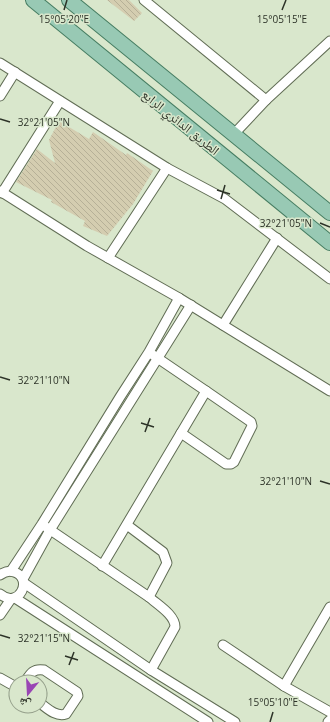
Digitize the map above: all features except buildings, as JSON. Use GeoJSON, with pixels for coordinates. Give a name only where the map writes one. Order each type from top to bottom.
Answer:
{"type":"FeatureCollection","features":[{"type":"Feature","properties":{"kind":"main road","name":"الطريق الدائري الرابع"},"geometry":{"type":"LineString","coordinates":[[33,0],[330,243]]}},
{"type":"Feature","properties":{"kind":"main road","name":"الطريق الدائري الرابع"},"geometry":{"type":"LineString","coordinates":[[69,0],[330,213]]}},
{"type":"Feature","properties":{"kind":"street"},"geometry":{"type":"LineString","coordinates":[[144,0],[266,100]]}},
{"type":"Feature","properties":{"kind":"street"},"geometry":{"type":"LineString","coordinates":[[234,134],[266,100],[330,41]]}},
{"type":"Feature","properties":{"kind":"street"},"geometry":{"type":"LineString","coordinates":[[0,63],[167,168],[225,199],[330,279]]}},
{"type":"Feature","properties":{"kind":"street"},"geometry":{"type":"LineString","coordinates":[[0,96],[14,72]]}},
{"type":"Feature","properties":{"kind":"street"},"geometry":{"type":"LineString","coordinates":[[60,101],[1,192],[108,258],[191,305],[330,391]]}},
{"type":"Feature","properties":{"kind":"street"},"geometry":{"type":"LineString","coordinates":[[108,258],[167,168]]}},
{"type":"Feature","properties":{"kind":"street"},"geometry":{"type":"LineString","coordinates":[[223,325],[277,238]]}},
{"type":"Feature","properties":{"kind":"street"},"geometry":{"type":"LineString","coordinates":[[4,572],[42,524],[149,352],[179,298]]}},
{"type":"Feature","properties":{"kind":"street"},"geometry":{"type":"LineString","coordinates":[[0,594],[6,598],[13,598],[18,596],[23,591],[23,581],[50,530],[191,305]]}},
{"type":"Feature","properties":{"kind":"street"},"geometry":{"type":"LineString","coordinates":[[149,352],[251,422],[252,426],[234,462],[230,464],[226,464],[181,433]]}},
{"type":"Feature","properties":{"kind":"street"},"geometry":{"type":"LineString","coordinates":[[102,566],[206,391]]}},
{"type":"Feature","properties":{"kind":"street"},"geometry":{"type":"LineString","coordinates":[[42,524],[149,597],[171,616],[175,627],[151,670]]}},
{"type":"Feature","properties":{"kind":"street"},"geometry":{"type":"LineString","coordinates":[[126,525],[162,552],[167,563],[149,597]]}},
{"type":"Feature","properties":{"kind":"street"},"geometry":{"type":"LineString","coordinates":[[4,572],[18,573],[23,581],[151,670],[235,722]]}},
{"type":"Feature","properties":{"kind":"street"},"geometry":{"type":"LineString","coordinates":[[0,615],[13,598]]}},
{"type":"Feature","properties":{"kind":"street"},"geometry":{"type":"LineString","coordinates":[[13,598],[208,722]]}},
{"type":"Feature","properties":{"kind":"street"},"geometry":{"type":"LineString","coordinates":[[284,686],[330,607]]}},
{"type":"Feature","properties":{"kind":"street"},"geometry":{"type":"LineString","coordinates":[[223,645],[284,686],[330,712]]}},
{"type":"Feature","properties":{"kind":"street"},"geometry":{"type":"LineString","coordinates":[[30,674],[37,668],[44,670],[77,692],[78,696],[66,714],[61,716],[48,708]]}},
{"type":"Feature","properties":{"kind":"street"},"geometry":{"type":"LineString","coordinates":[[189,722],[202,702]]}}]}
